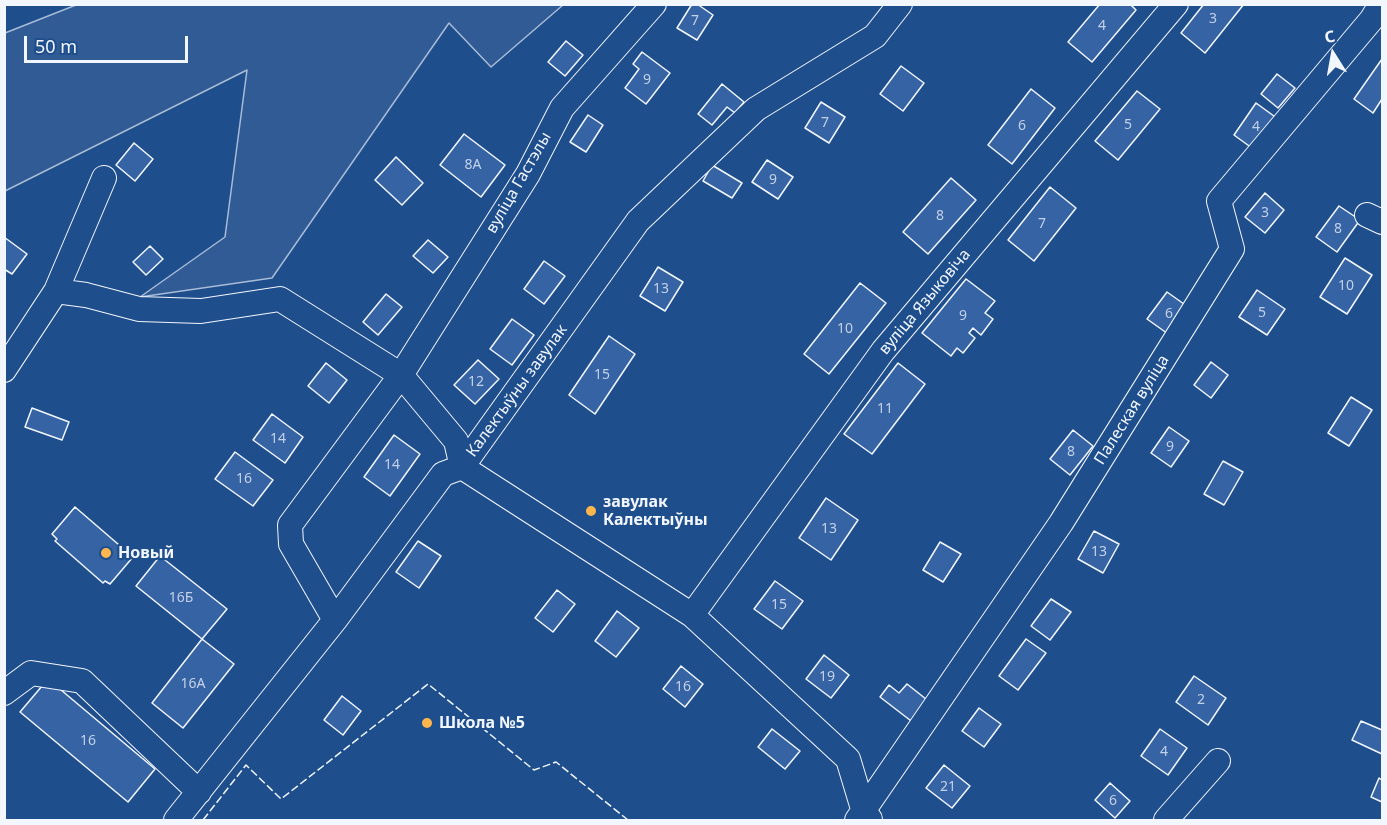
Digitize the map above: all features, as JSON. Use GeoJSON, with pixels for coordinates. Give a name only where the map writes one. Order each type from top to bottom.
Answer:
{"type":"FeatureCollection","features":[{"type":"Feature","properties":{"kind":"street","name":"вуліца Гастэлы"},"geometry":{"type":"LineString","coordinates":[[335,620],[291,544],[290,525],[401,375],[528,174],[562,108],[654,4]]}},
{"type":"Feature","properties":{"kind":"street","name":"Калектыўны завулак"},"geometry":{"type":"LineString","coordinates":[[176,820],[335,620],[443,474],[462,467],[638,220],[756,109],[876,36],[900,4]]}},
{"type":"Feature","properties":{"kind":"street","name":"вуліца Языковіча"},"geometry":{"type":"LineString","coordinates":[[692,615],[883,351],[1176,4]]}},
{"type":"Feature","properties":{"kind":"street","name":"Палеская вуліца"},"geometry":{"type":"LineString","coordinates":[[864,818],[1061,523],[1232,249],[1219,201],[1372,19],[1381,4]]}},
{"type":"Feature","properties":{"kind":"street"},"geometry":{"type":"LineString","coordinates":[[4,370],[56,291],[104,178]]}},
{"type":"Feature","properties":{"kind":"street"},"geometry":{"type":"LineString","coordinates":[[56,291],[86,295],[139,309],[201,311],[280,299],[401,375],[456,441],[462,467],[692,615],[848,759],[864,818]]}},
{"type":"Feature","properties":{"kind":"street"},"geometry":{"type":"LineString","coordinates":[[4,693],[32,673],[82,681],[199,792]]}},
{"type":"Feature","properties":{"kind":"street"},"geometry":{"type":"LineString","coordinates":[[1166,820],[1218,761]]}},
{"type":"Feature","properties":{"kind":"shaded area"},"geometry":{"type":"Polygon","coordinates":[[[76,5],[563,5],[491,67],[449,23],[272,278],[140,297],[225,237],[247,70],[5,191],[5,33],[76,5]]]}},
{"type":"Feature","properties":{"kind":"building"},"geometry":{"type":"Polygon","coordinates":[[[692,4],[697,4],[713,15],[697,40],[677,28],[692,4]]]}},
{"type":"Feature","properties":{"kind":"building"},"geometry":{"type":"Polygon","coordinates":[[[1100,4],[1130,4],[1136,10],[1092,62],[1068,42],[1100,4]]]}},
{"type":"Feature","properties":{"kind":"building"},"geometry":{"type":"Polygon","coordinates":[[[1204,4],[1244,4],[1205,53],[1181,33],[1204,4]]]}},
{"type":"Feature","properties":{"kind":"building"},"geometry":{"type":"Polygon","coordinates":[[[566,41],[583,55],[565,76],[548,62],[566,41]]]}},
{"type":"Feature","properties":{"kind":"building"},"geometry":{"type":"Polygon","coordinates":[[[642,52],[670,73],[646,104],[625,88],[639,69],[633,64],[642,52]]]}},
{"type":"Feature","properties":{"kind":"building"},"geometry":{"type":"Polygon","coordinates":[[[1382,59],[1382,99],[1373,113],[1354,99],[1382,59]]]}},
{"type":"Feature","properties":{"kind":"building"},"geometry":{"type":"Polygon","coordinates":[[[901,66],[924,83],[903,111],[880,94],[901,66]]]}},
{"type":"Feature","properties":{"kind":"building"},"geometry":{"type":"Polygon","coordinates":[[[1277,74],[1295,88],[1278,108],[1261,94],[1277,74]]]}},
{"type":"Feature","properties":{"kind":"building"},"geometry":{"type":"Polygon","coordinates":[[[722,84],[744,102],[735,113],[727,107],[712,125],[698,114],[722,84]]]}},
{"type":"Feature","properties":{"kind":"building"},"geometry":{"type":"Polygon","coordinates":[[[1031,89],[1055,108],[1012,164],[988,145],[1031,89]]]}},
{"type":"Feature","properties":{"kind":"building"},"geometry":{"type":"Polygon","coordinates":[[[1137,91],[1160,109],[1118,160],[1095,141],[1137,91]]]}},
{"type":"Feature","properties":{"kind":"building"},"geometry":{"type":"Polygon","coordinates":[[[821,102],[845,117],[829,143],[805,128],[821,102]]]}},
{"type":"Feature","properties":{"kind":"building"},"geometry":{"type":"Polygon","coordinates":[[[1256,103],[1278,119],[1256,151],[1234,135],[1256,103]]]}},
{"type":"Feature","properties":{"kind":"building"},"geometry":{"type":"Polygon","coordinates":[[[588,115],[603,125],[586,152],[570,142],[588,115]]]}},
{"type":"Feature","properties":{"kind":"building"},"geometry":{"type":"Polygon","coordinates":[[[464,134],[505,165],[481,197],[440,165],[464,134]]]}},
{"type":"Feature","properties":{"kind":"building"},"geometry":{"type":"Polygon","coordinates":[[[134,143],[153,159],[135,181],[116,165],[134,143]]]}},
{"type":"Feature","properties":{"kind":"building"},"geometry":{"type":"Polygon","coordinates":[[[396,157],[423,183],[402,205],[375,180],[396,157]]]}},
{"type":"Feature","properties":{"kind":"building"},"geometry":{"type":"Polygon","coordinates":[[[767,160],[793,177],[778,199],[752,182],[767,160]]]}},
{"type":"Feature","properties":{"kind":"building"},"geometry":{"type":"Polygon","coordinates":[[[712,165],[742,183],[732,198],[703,181],[712,165]]]}},
{"type":"Feature","properties":{"kind":"building"},"geometry":{"type":"Polygon","coordinates":[[[951,178],[976,200],[928,254],[903,232],[951,178]]]}},
{"type":"Feature","properties":{"kind":"building"},"geometry":{"type":"Polygon","coordinates":[[[1050,187],[1076,208],[1034,261],[1008,240],[1050,187]]]}},
{"type":"Feature","properties":{"kind":"building"},"geometry":{"type":"Polygon","coordinates":[[[1265,193],[1284,210],[1265,233],[1245,217],[1265,193]]]}},
{"type":"Feature","properties":{"kind":"building"},"geometry":{"type":"Polygon","coordinates":[[[1339,206],[1360,220],[1337,252],[1316,237],[1339,206]]]}},
{"type":"Feature","properties":{"kind":"building"},"geometry":{"type":"Polygon","coordinates":[[[4,237],[27,254],[12,274],[4,269],[4,237]]]}},
{"type":"Feature","properties":{"kind":"building"},"geometry":{"type":"Polygon","coordinates":[[[428,240],[448,257],[433,273],[413,256],[428,240]]]}},
{"type":"Feature","properties":{"kind":"building"},"geometry":{"type":"Polygon","coordinates":[[[150,246],[163,259],[146,275],[133,262],[150,246]]]}},
{"type":"Feature","properties":{"kind":"building"},"geometry":{"type":"Polygon","coordinates":[[[1345,258],[1372,275],[1347,314],[1320,297],[1345,258]]]}},
{"type":"Feature","properties":{"kind":"building"},"geometry":{"type":"Polygon","coordinates":[[[544,261],[565,276],[544,304],[524,289],[544,261]]]}},
{"type":"Feature","properties":{"kind":"building"},"geometry":{"type":"Polygon","coordinates":[[[658,267],[683,282],[665,311],[640,296],[658,267]]]}},
{"type":"Feature","properties":{"kind":"building"},"geometry":{"type":"Polygon","coordinates":[[[966,279],[995,301],[985,313],[993,319],[981,335],[973,328],[969,333],[975,338],[963,353],[957,348],[951,356],[922,333],[966,279]]]}},
{"type":"Feature","properties":{"kind":"building"},"geometry":{"type":"Polygon","coordinates":[[[860,283],[886,303],[829,374],[804,354],[860,283]]]}},
{"type":"Feature","properties":{"kind":"building"},"geometry":{"type":"Polygon","coordinates":[[[1257,290],[1285,309],[1267,335],[1239,317],[1257,290]]]}},
{"type":"Feature","properties":{"kind":"building"},"geometry":{"type":"Polygon","coordinates":[[[1167,292],[1191,309],[1171,336],[1147,319],[1167,292]]]}},
{"type":"Feature","properties":{"kind":"building"},"geometry":{"type":"Polygon","coordinates":[[[386,294],[402,307],[378,335],[363,322],[386,294]]]}},
{"type":"Feature","properties":{"kind":"building"},"geometry":{"type":"Polygon","coordinates":[[[512,319],[534,335],[512,365],[490,349],[512,319]]]}},
{"type":"Feature","properties":{"kind":"building"},"geometry":{"type":"Polygon","coordinates":[[[609,336],[635,354],[595,414],[569,395],[609,336]]]}},
{"type":"Feature","properties":{"kind":"building"},"geometry":{"type":"Polygon","coordinates":[[[478,360],[499,379],[475,404],[454,385],[478,360]]]}},
{"type":"Feature","properties":{"kind":"building"},"geometry":{"type":"Polygon","coordinates":[[[1211,362],[1228,375],[1211,398],[1194,385],[1211,362]]]}},
{"type":"Feature","properties":{"kind":"building"},"geometry":{"type":"Polygon","coordinates":[[[326,363],[347,380],[329,403],[308,386],[326,363]]]}},
{"type":"Feature","properties":{"kind":"building"},"geometry":{"type":"Polygon","coordinates":[[[898,363],[925,384],[872,454],[844,434],[898,363]]]}},
{"type":"Feature","properties":{"kind":"building"},"geometry":{"type":"Polygon","coordinates":[[[1351,397],[1372,410],[1349,446],[1328,433],[1351,397]]]}},
{"type":"Feature","properties":{"kind":"building"},"geometry":{"type":"Polygon","coordinates":[[[32,408],[69,422],[62,440],[25,427],[32,408]]]}},
{"type":"Feature","properties":{"kind":"building"},"geometry":{"type":"Polygon","coordinates":[[[272,414],[303,437],[285,463],[253,440],[272,414]]]}},
{"type":"Feature","properties":{"kind":"building"},"geometry":{"type":"Polygon","coordinates":[[[1169,427],[1189,441],[1171,467],[1151,453],[1169,427]]]}},
{"type":"Feature","properties":{"kind":"building"},"geometry":{"type":"Polygon","coordinates":[[[1073,430],[1093,446],[1070,475],[1050,459],[1073,430]]]}},
{"type":"Feature","properties":{"kind":"building"},"geometry":{"type":"Polygon","coordinates":[[[394,435],[420,454],[390,496],[364,477],[394,435]]]}},
{"type":"Feature","properties":{"kind":"building"},"geometry":{"type":"Polygon","coordinates":[[[235,452],[273,480],[253,506],[215,479],[235,452]]]}},
{"type":"Feature","properties":{"kind":"building"},"geometry":{"type":"Polygon","coordinates":[[[1223,461],[1243,472],[1224,505],[1204,494],[1223,461]]]}},
{"type":"Feature","properties":{"kind":"building"},"geometry":{"type":"Polygon","coordinates":[[[826,498],[858,520],[831,560],[799,538],[826,498]]]}},
{"type":"Feature","properties":{"kind":"building"},"geometry":{"type":"Polygon","coordinates":[[[75,507],[133,557],[110,584],[105,581],[103,583],[55,541],[57,539],[52,534],[75,507]]]}},
{"type":"Feature","properties":{"kind":"building"},"geometry":{"type":"Polygon","coordinates":[[[1094,531],[1119,544],[1103,573],[1078,559],[1094,531]]]}},
{"type":"Feature","properties":{"kind":"building"},"geometry":{"type":"Polygon","coordinates":[[[418,541],[441,556],[419,588],[396,572],[418,541]]]}},
{"type":"Feature","properties":{"kind":"building"},"geometry":{"type":"Polygon","coordinates":[[[940,542],[961,554],[943,582],[923,570],[940,542]]]}},
{"type":"Feature","properties":{"kind":"building"},"geometry":{"type":"Polygon","coordinates":[[[160,556],[227,609],[202,639],[136,586],[160,556]]]}},
{"type":"Feature","properties":{"kind":"building"},"geometry":{"type":"Polygon","coordinates":[[[775,581],[803,601],[782,629],[754,609],[775,581]]]}},
{"type":"Feature","properties":{"kind":"building"},"geometry":{"type":"Polygon","coordinates":[[[557,590],[575,604],[553,632],[535,618],[557,590]]]}},
{"type":"Feature","properties":{"kind":"building"},"geometry":{"type":"Polygon","coordinates":[[[1051,599],[1071,612],[1050,640],[1031,626],[1051,599]]]}},
{"type":"Feature","properties":{"kind":"building"},"geometry":{"type":"Polygon","coordinates":[[[617,611],[639,628],[616,657],[595,641],[617,611]]]}},
{"type":"Feature","properties":{"kind":"building"},"geometry":{"type":"Polygon","coordinates":[[[202,639],[234,664],[183,728],[152,703],[202,639]]]}},
{"type":"Feature","properties":{"kind":"building"},"geometry":{"type":"Polygon","coordinates":[[[1026,639],[1046,653],[1018,690],[999,676],[1026,639]]]}},
{"type":"Feature","properties":{"kind":"building"},"geometry":{"type":"Polygon","coordinates":[[[824,655],[849,675],[831,698],[806,679],[824,655]]]}},
{"type":"Feature","properties":{"kind":"building"},"geometry":{"type":"Polygon","coordinates":[[[681,666],[703,684],[685,707],[663,689],[681,666]]]}},
{"type":"Feature","properties":{"kind":"building"},"geometry":{"type":"Polygon","coordinates":[[[1194,676],[1226,698],[1208,725],[1176,702],[1194,676]]]}},
{"type":"Feature","properties":{"kind":"building"},"geometry":{"type":"Polygon","coordinates":[[[48,679],[155,769],[128,802],[20,712],[48,679]]]}},
{"type":"Feature","properties":{"kind":"building"},"geometry":{"type":"Polygon","coordinates":[[[907,684],[931,703],[915,724],[880,697],[889,685],[899,693],[907,684]]]}},
{"type":"Feature","properties":{"kind":"building"},"geometry":{"type":"Polygon","coordinates":[[[342,696],[361,711],[343,735],[324,720],[342,696]]]}},
{"type":"Feature","properties":{"kind":"building"},"geometry":{"type":"Polygon","coordinates":[[[979,708],[1001,724],[984,747],[962,731],[979,708]]]}},
{"type":"Feature","properties":{"kind":"building"},"geometry":{"type":"Polygon","coordinates":[[[1361,721],[1382,730],[1382,754],[1352,740],[1361,721]]]}},
{"type":"Feature","properties":{"kind":"building"},"geometry":{"type":"Polygon","coordinates":[[[772,729],[800,751],[785,769],[758,747],[772,729]]]}},
{"type":"Feature","properties":{"kind":"building"},"geometry":{"type":"Polygon","coordinates":[[[1160,729],[1187,748],[1168,775],[1141,756],[1160,729]]]}},
{"type":"Feature","properties":{"kind":"building"},"geometry":{"type":"Polygon","coordinates":[[[944,765],[970,786],[952,808],[926,788],[944,765]]]}},
{"type":"Feature","properties":{"kind":"building"},"geometry":{"type":"Polygon","coordinates":[[[1379,778],[1382,780],[1382,802],[1371,797],[1379,778]]]}},
{"type":"Feature","properties":{"kind":"building"},"geometry":{"type":"Polygon","coordinates":[[[1110,783],[1130,801],[1115,818],[1095,800],[1110,783]]]}},
{"type":"Feature","properties":{"kind":"fence"},"geometry":{"type":"LineString","coordinates":[[203,820],[246,765],[281,799],[428,684],[534,770],[556,762],[628,820]]}},
{"type":"Feature","properties":{"kind":"place","name":"завулак Калектыўны"},"geometry":{"type":"Point","coordinates":[591,511]}},
{"type":"Feature","properties":{"kind":"place","name":"Новый"},"geometry":{"type":"Point","coordinates":[106,553]}},
{"type":"Feature","properties":{"kind":"place","name":"Школа №5"},"geometry":{"type":"Point","coordinates":[427,723]}}]}
